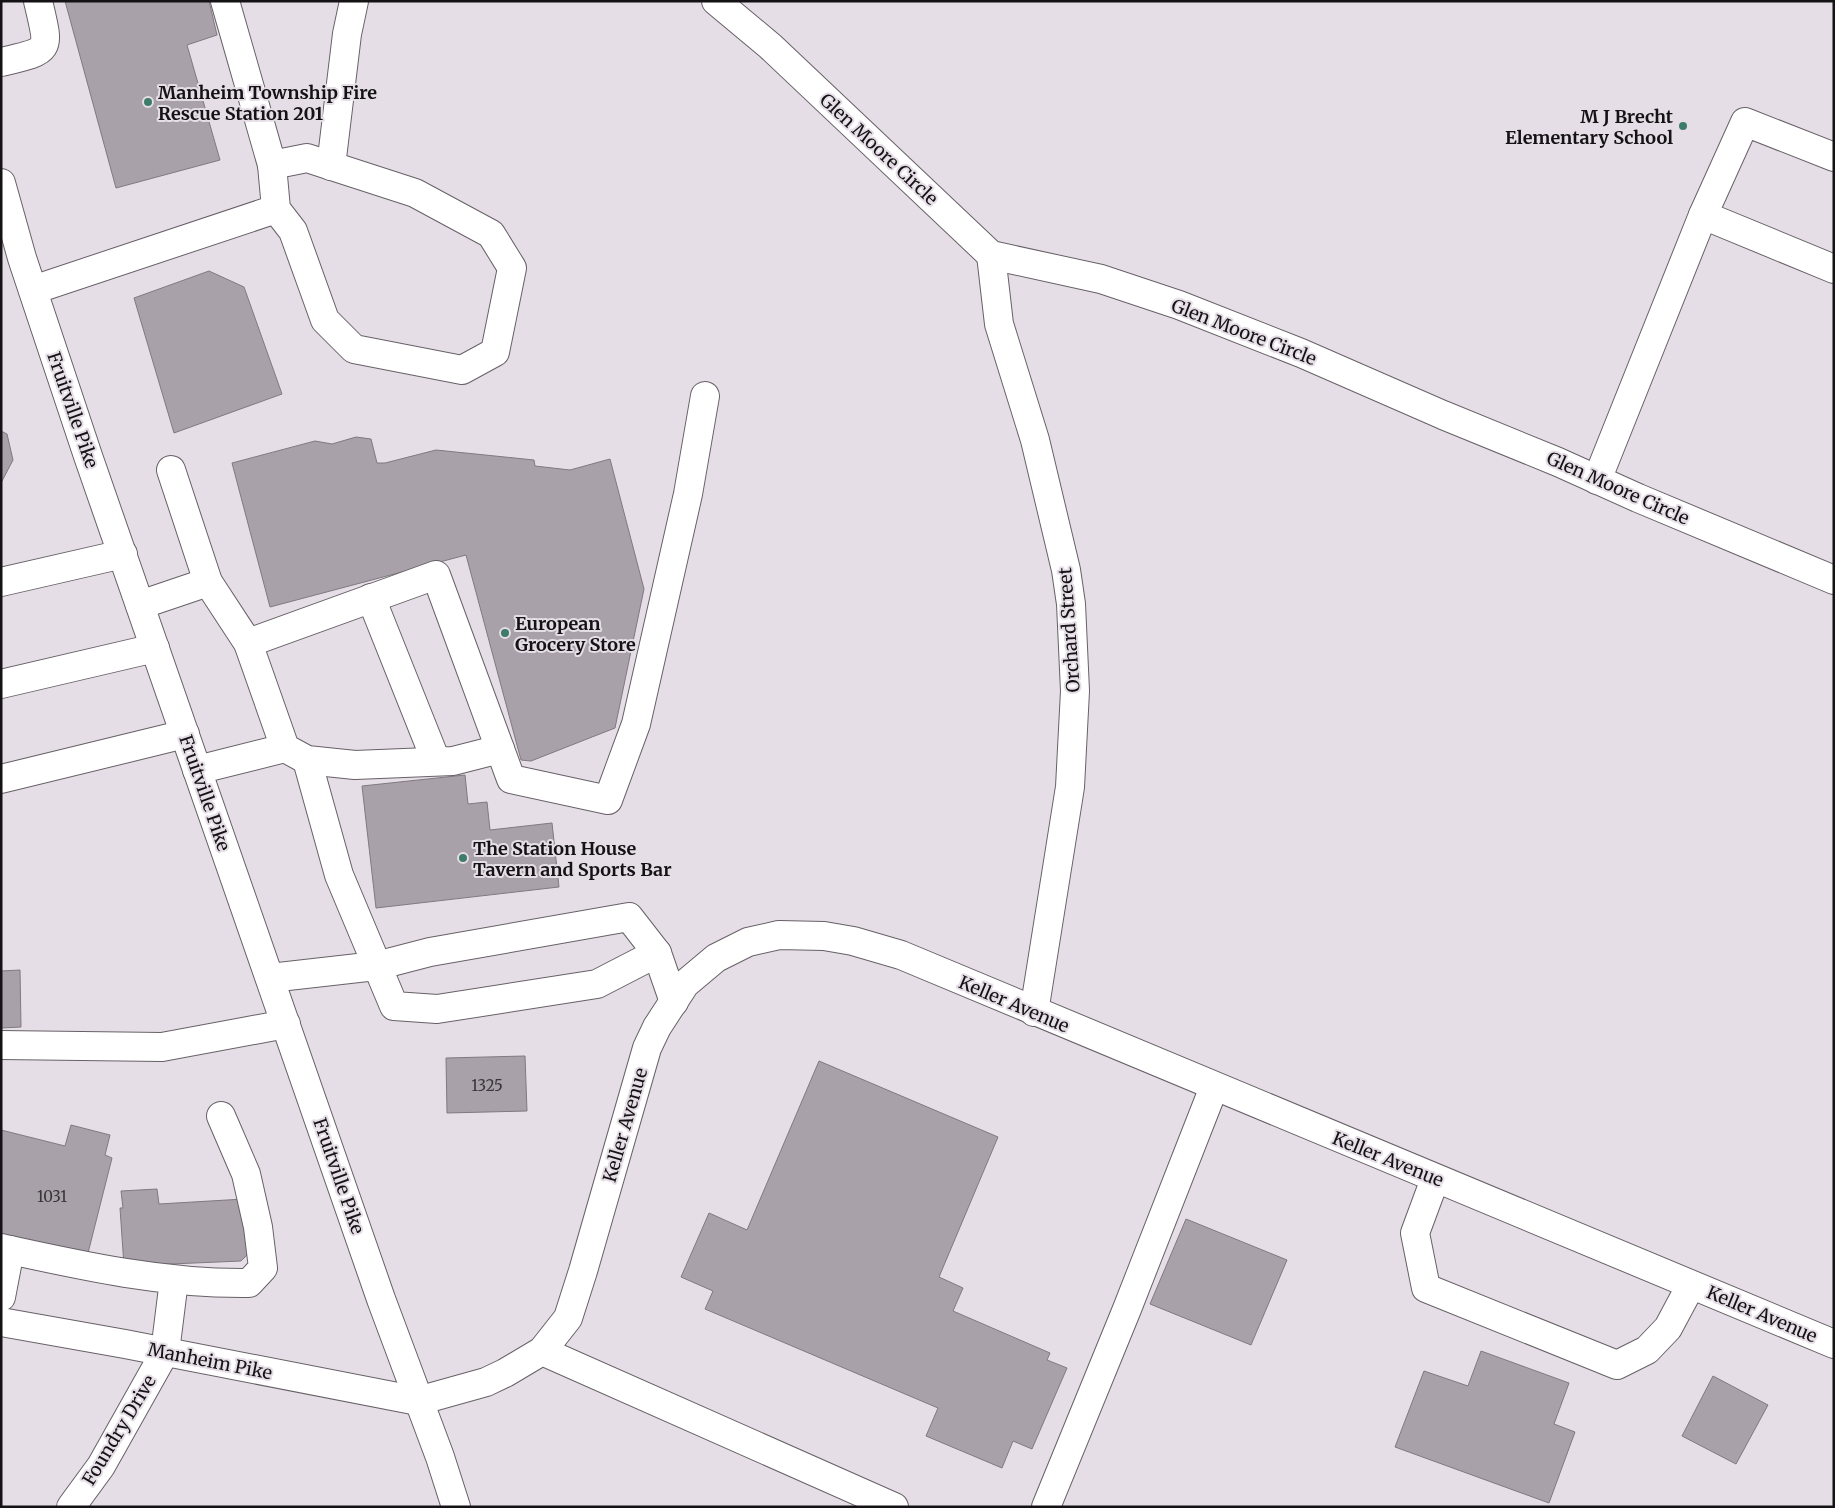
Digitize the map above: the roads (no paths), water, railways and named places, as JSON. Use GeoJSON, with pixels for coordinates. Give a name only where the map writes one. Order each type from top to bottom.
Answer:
{"type":"FeatureCollection","features":[{"type":"Feature","properties":{"kind":"main road"},"geometry":{"type":"LineString","coordinates":[[1,62],[39,52],[43,47],[46,36],[38,1]]}},
{"type":"Feature","properties":{"kind":"main road"},"geometry":{"type":"LineString","coordinates":[[225,1],[272,165],[276,209],[293,231],[325,320],[354,348],[462,370],[495,352],[512,268],[491,234],[415,193],[307,158],[272,165]]}},
{"type":"Feature","properties":{"kind":"main road"},"geometry":{"type":"LineString","coordinates":[[331,166],[347,34],[354,1]]}},
{"type":"Feature","properties":{"kind":"main road","name":"Glen Moore Circle"},"geometry":{"type":"LineString","coordinates":[[716,1],[770,46],[991,255],[1101,278],[1301,353],[1834,580]]}},
{"type":"Feature","properties":{"kind":"main road"},"geometry":{"type":"LineString","coordinates":[[1597,480],[1702,214],[1745,122],[1834,157]]}},
{"type":"Feature","properties":{"kind":"main road","name":"Fruitville Pike"},"geometry":{"type":"LineString","coordinates":[[1,182],[33,290],[122,554],[456,1507]]}},
{"type":"Feature","properties":{"kind":"main road"},"geometry":{"type":"LineString","coordinates":[[33,290],[276,209]]}},
{"type":"Feature","properties":{"kind":"main road"},"geometry":{"type":"LineString","coordinates":[[1702,214],[1834,269]]}},
{"type":"Feature","properties":{"kind":"main road","name":"Orchard Street"},"geometry":{"type":"LineString","coordinates":[[991,255],[999,324],[1035,440],[1066,570],[1075,691],[1070,787],[1034,1012]]}},
{"type":"Feature","properties":{"kind":"main road"},"geometry":{"type":"LineString","coordinates":[[248,642],[436,575],[511,779],[608,800],[636,724],[688,494],[705,396]]}},
{"type":"Feature","properties":{"kind":"main road"},"geometry":{"type":"LineString","coordinates":[[170,470],[208,582],[248,642],[296,754],[339,875],[394,1006],[437,1009],[597,984],[657,953]]}},
{"type":"Feature","properties":{"kind":"main road"},"geometry":{"type":"LineString","coordinates":[[1,582],[122,554]]}},
{"type":"Feature","properties":{"kind":"main road"},"geometry":{"type":"LineString","coordinates":[[140,605],[208,582]]}},
{"type":"Feature","properties":{"kind":"main road"},"geometry":{"type":"LineString","coordinates":[[371,598],[436,762]]}},
{"type":"Feature","properties":{"kind":"main road"},"geometry":{"type":"LineString","coordinates":[[10,682],[155,648]]}},
{"type":"Feature","properties":{"kind":"main road"},"geometry":{"type":"LineString","coordinates":[[1,779],[185,734]]}},
{"type":"Feature","properties":{"kind":"main road"},"geometry":{"type":"LineString","coordinates":[[197,770],[296,754],[355,765],[436,762],[500,750]]}},
{"type":"Feature","properties":{"kind":"main road"},"geometry":{"type":"LineString","coordinates":[[270,978],[376,966],[430,952],[629,917],[657,953],[674,1002]]}},
{"type":"Feature","properties":{"kind":"main road","name":"Keller Avenue"},"geometry":{"type":"LineString","coordinates":[[418,1401],[486,1382],[506,1373],[542,1351],[568,1318],[647,1048],[657,1027],[686,984],[716,958],[748,942],[778,935],[824,936],[853,940],[901,955],[1834,1344]]}},
{"type":"Feature","properties":{"kind":"main road"},"geometry":{"type":"LineString","coordinates":[[1,1045],[162,1047],[286,1024]]}},
{"type":"Feature","properties":{"kind":"main road"},"geometry":{"type":"LineString","coordinates":[[1046,1507],[1127,1309],[1214,1087]]}},
{"type":"Feature","properties":{"kind":"main road"},"geometry":{"type":"LineString","coordinates":[[1,1297],[6,1249],[102,1270],[174,1280],[222,1284],[249,1283],[263,1268],[258,1227],[246,1174],[221,1116]]}},
{"type":"Feature","properties":{"kind":"main road"},"geometry":{"type":"LineString","coordinates":[[1436,1179],[1415,1233],[1426,1288],[1617,1365],[1647,1350],[1668,1328],[1691,1285]]}},
{"type":"Feature","properties":{"kind":"main road"},"geometry":{"type":"LineString","coordinates":[[166,1352],[174,1280]]}},
{"type":"Feature","properties":{"kind":"main road","name":"Manheim Pike"},"geometry":{"type":"LineString","coordinates":[[1,1322],[418,1401]]}},
{"type":"Feature","properties":{"kind":"main road"},"geometry":{"type":"LineString","coordinates":[[542,1351],[894,1507]]}},
{"type":"Feature","properties":{"kind":"main road","name":"Foundry Drive"},"geometry":{"type":"LineString","coordinates":[[71,1507],[101,1466],[166,1352]]}},
{"type":"Feature","properties":{"kind":"place","name":"Manheim Township Fire Rescue Station 201"},"geometry":{"type":"Point","coordinates":[148,102]}},
{"type":"Feature","properties":{"kind":"place","name":"M J Brecht Elementary School"},"geometry":{"type":"Point","coordinates":[1683,126]}},
{"type":"Feature","properties":{"kind":"place","name":"European Grocery Store"},"geometry":{"type":"Point","coordinates":[505,633]}},
{"type":"Feature","properties":{"kind":"place","name":"The Station House Tavern and Sports Bar"},"geometry":{"type":"Point","coordinates":[463,858]}}]}
